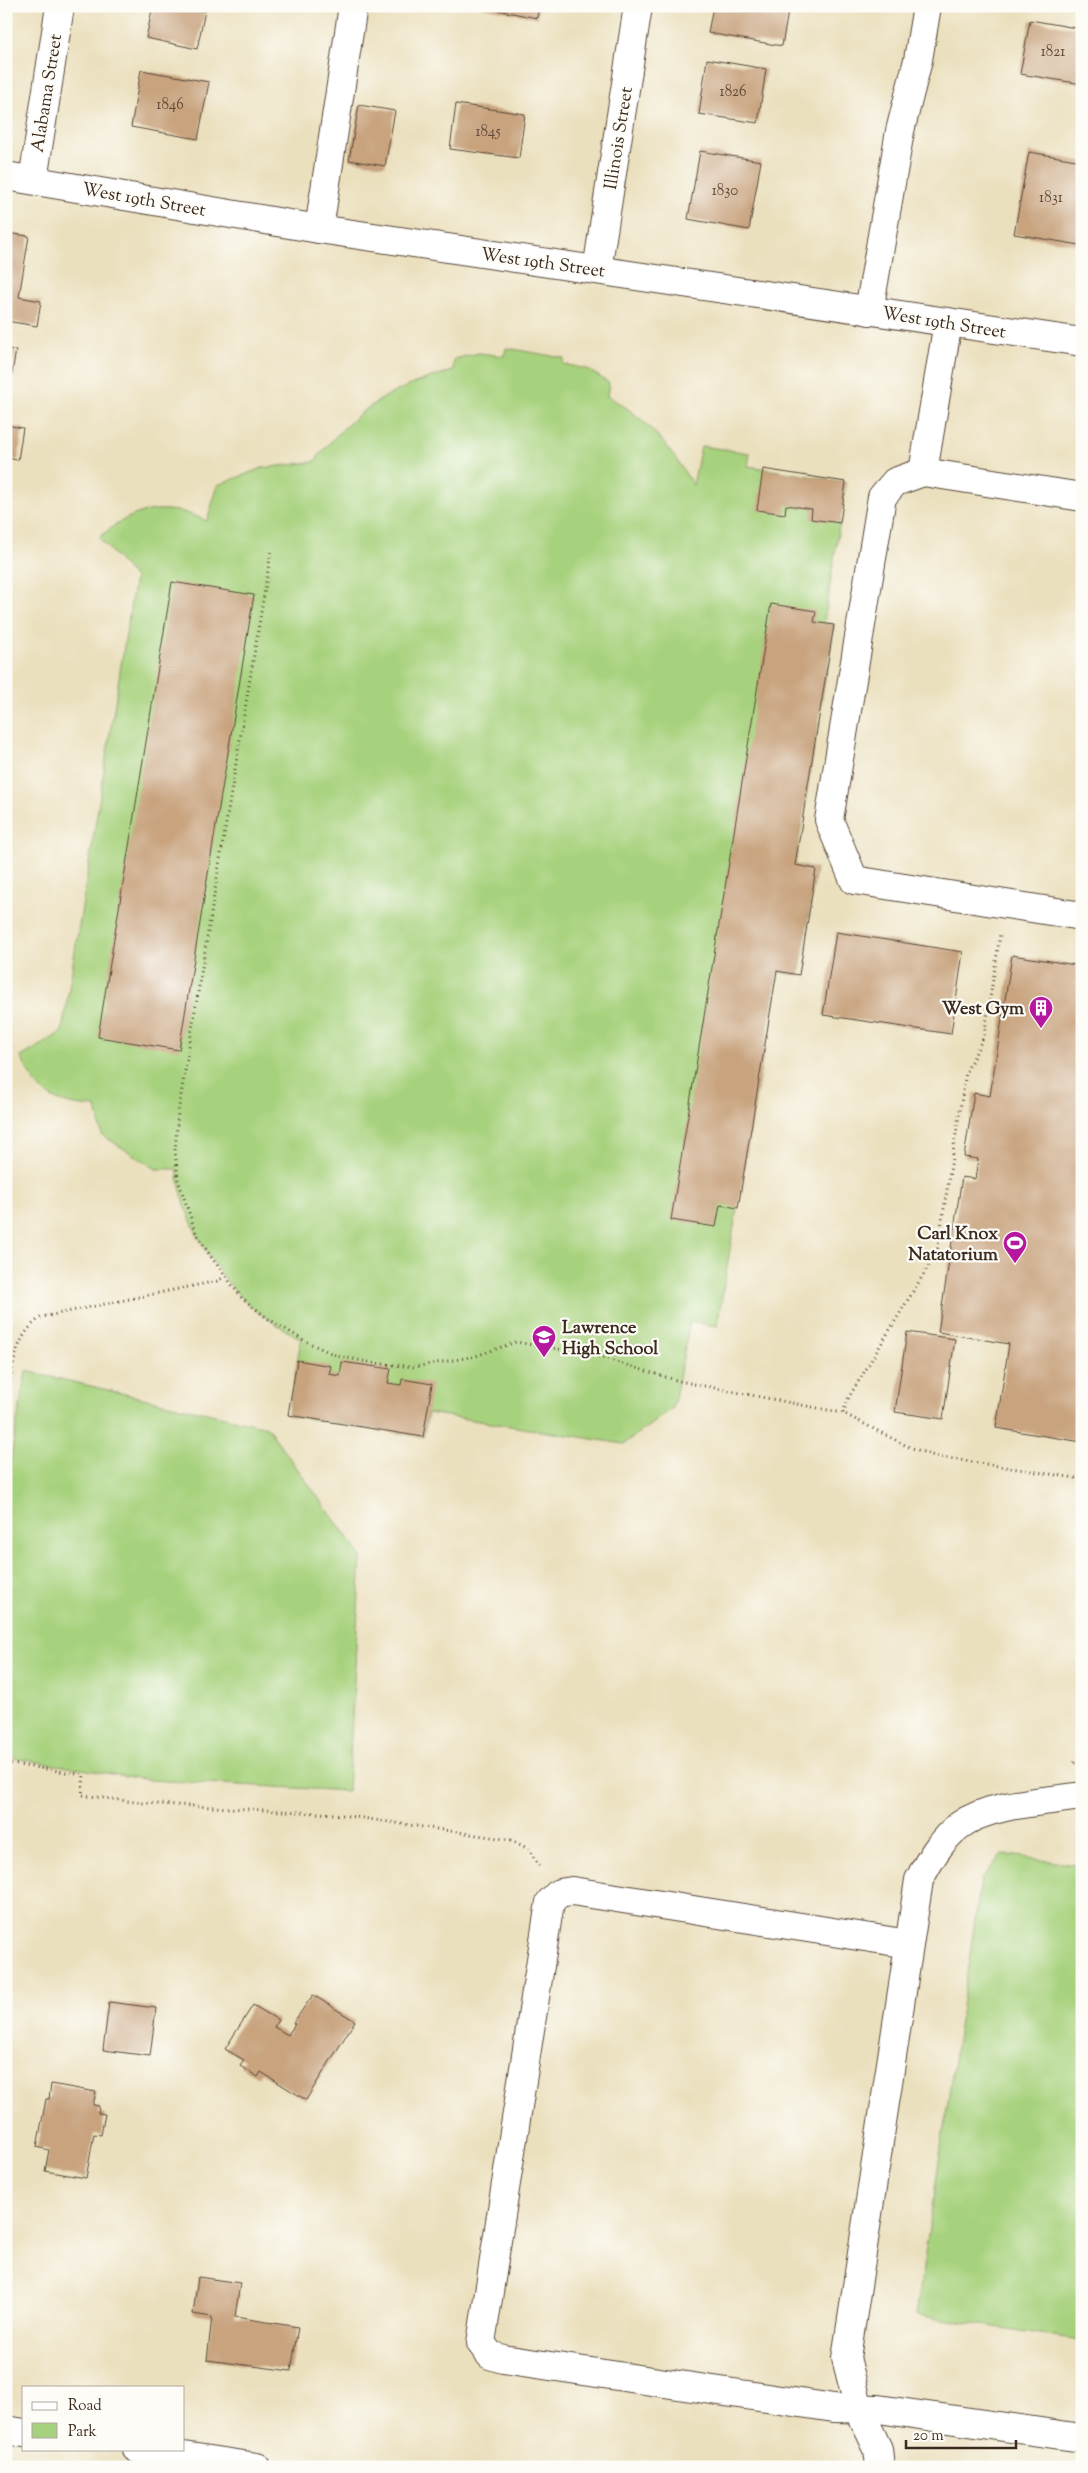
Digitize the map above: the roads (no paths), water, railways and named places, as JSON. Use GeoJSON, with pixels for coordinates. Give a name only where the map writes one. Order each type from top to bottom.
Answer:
{"type":"FeatureCollection","features":[{"type":"Feature","properties":{"kind":"main road","name":"Alabama Street"},"geometry":{"type":"LineString","coordinates":[[33,180],[60,6]]}},
{"type":"Feature","properties":{"kind":"main road"},"geometry":{"type":"LineString","coordinates":[[319,229],[353,6]]}},
{"type":"Feature","properties":{"kind":"main road","name":"Illinois Street"},"geometry":{"type":"LineString","coordinates":[[597,270],[638,6]]}},
{"type":"Feature","properties":{"kind":"main road"},"geometry":{"type":"LineString","coordinates":[[869,310],[900,131],[918,60],[927,6]]}},
{"type":"Feature","properties":{"kind":"main road","name":"West 19th Street"},"geometry":{"type":"LineString","coordinates":[[6,176],[319,229],[1082,342]]}},
{"type":"Feature","properties":{"kind":"main road"},"geometry":{"type":"LineString","coordinates":[[923,472],[948,322]]}},
{"type":"Feature","properties":{"kind":"main road"},"geometry":{"type":"LineString","coordinates":[[1082,497],[923,472],[894,482],[882,497],[829,820],[854,880],[1082,916]]}},
{"type":"Feature","properties":{"kind":"main road"},"geometry":{"type":"LineString","coordinates":[[880,2467],[878,2449],[858,2408],[846,2358],[918,1880],[932,1854],[960,1825],[997,1808],[1082,1796]]}},
{"type":"Feature","properties":{"kind":"main road"},"geometry":{"type":"LineString","coordinates":[[909,1944],[572,1891],[559,1892],[550,1902],[481,2343],[490,2355],[503,2359],[834,2408],[878,2409],[1082,2438]]}},
{"type":"Feature","properties":{"kind":"main road"},"geometry":{"type":"LineString","coordinates":[[144,2450],[256,2467]]}},
{"type":"Feature","properties":{"kind":"place","name":"West Gym"},"geometry":{"type":"Point","coordinates":[1041,1029]}},
{"type":"Feature","properties":{"kind":"place","name":"Carl Knox Natatorium"},"geometry":{"type":"Point","coordinates":[1015,1264]}},
{"type":"Feature","properties":{"kind":"place","name":"Lawrence High School"},"geometry":{"type":"Point","coordinates":[544,1358]}}]}
